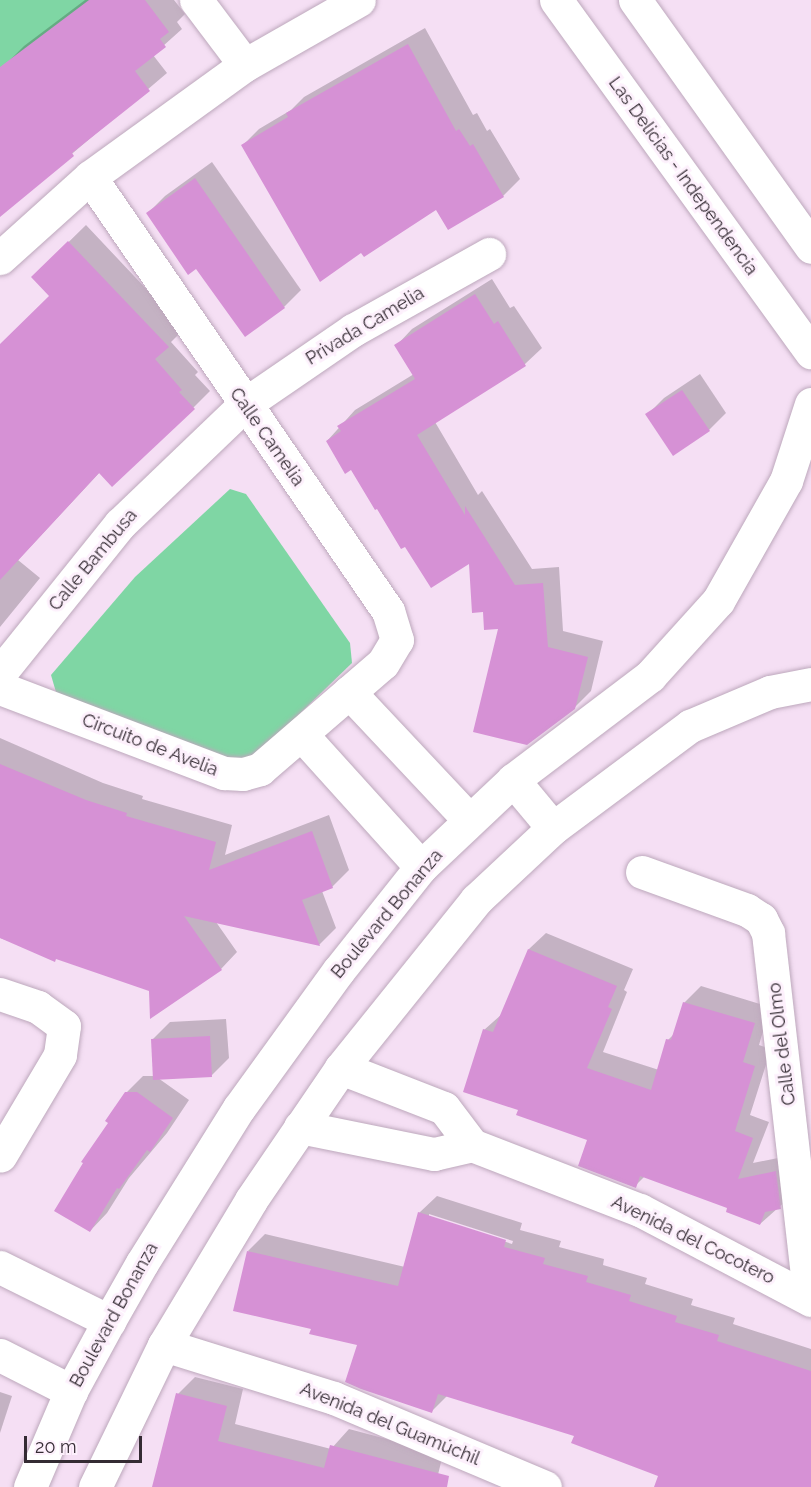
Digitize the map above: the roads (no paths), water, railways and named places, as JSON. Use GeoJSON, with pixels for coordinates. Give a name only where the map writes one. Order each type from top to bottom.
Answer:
{"type":"FeatureCollection","features":[{"type":"Feature","properties":{"kind":"street"},"geometry":{"type":"LineString","coordinates":[[196,0],[245,65]]}},
{"type":"Feature","properties":{"kind":"street"},"geometry":{"type":"LineString","coordinates":[[0,258],[90,177],[245,65],[359,0]]}},
{"type":"Feature","properties":{"kind":"street","name":"Las Delicias - Independencia"},"geometry":{"type":"LineString","coordinates":[[556,0],[811,352]]}},
{"type":"Feature","properties":{"kind":"street"},"geometry":{"type":"LineString","coordinates":[[634,0],[811,247]]}},
{"type":"Feature","properties":{"kind":"street","name":"Calle Camelia"},"geometry":{"type":"LineString","coordinates":[[90,177],[388,611],[397,640],[383,663],[349,692]]}},
{"type":"Feature","properties":{"kind":"street","name":"Privada Camelia"},"geometry":{"type":"LineString","coordinates":[[245,404],[353,330],[489,254]]}},
{"type":"Feature","properties":{"kind":"street","name":"Calle Bambusa"},"geometry":{"type":"LineString","coordinates":[[0,673],[120,524],[245,404]]}},
{"type":"Feature","properties":{"kind":"street","name":"Boulevard Bonanza"},"geometry":{"type":"LineString","coordinates":[[30,1487],[71,1391],[109,1321],[142,1263],[239,1108],[339,970],[421,867],[513,780],[650,676],[718,602],[786,480],[811,404]]}},
{"type":"Feature","properties":{"kind":"street"},"geometry":{"type":"LineString","coordinates":[[95,1487],[164,1346],[251,1200],[341,1068],[476,900],[553,828],[690,726],[770,692],[811,684]]}},
{"type":"Feature","properties":{"kind":"street","name":"Circuito de Avelia"},"geometry":{"type":"LineString","coordinates":[[0,688],[224,773],[243,774],[260,769],[349,692]]}},
{"type":"Feature","properties":{"kind":"street"},"geometry":{"type":"LineString","coordinates":[[349,692],[469,820]]}},
{"type":"Feature","properties":{"kind":"street"},"geometry":{"type":"LineString","coordinates":[[301,734],[421,867]]}},
{"type":"Feature","properties":{"kind":"street"},"geometry":{"type":"LineString","coordinates":[[513,780],[553,828]]}},
{"type":"Feature","properties":{"kind":"street","name":"Calle del Olmo"},"geometry":{"type":"LineString","coordinates":[[642,872],[747,910],[760,919],[768,933],[810,1299]]}},
{"type":"Feature","properties":{"kind":"street"},"geometry":{"type":"LineString","coordinates":[[0,994],[38,1007],[64,1026],[60,1055],[0,1156]]}},
{"type":"Feature","properties":{"kind":"street"},"geometry":{"type":"LineString","coordinates":[[300,1127],[434,1154],[472,1145],[444,1108],[341,1068]]}},
{"type":"Feature","properties":{"kind":"street","name":"Avenida del Cocotero"},"geometry":{"type":"LineString","coordinates":[[472,1145],[640,1210],[810,1299]]}},
{"type":"Feature","properties":{"kind":"street"},"geometry":{"type":"LineString","coordinates":[[0,1267],[109,1321]]}},
{"type":"Feature","properties":{"kind":"street","name":"Avenida del Guamúchil"},"geometry":{"type":"LineString","coordinates":[[164,1346],[334,1398],[545,1487]]}},
{"type":"Feature","properties":{"kind":"street"},"geometry":{"type":"LineString","coordinates":[[0,1355],[71,1391]]}}]}
